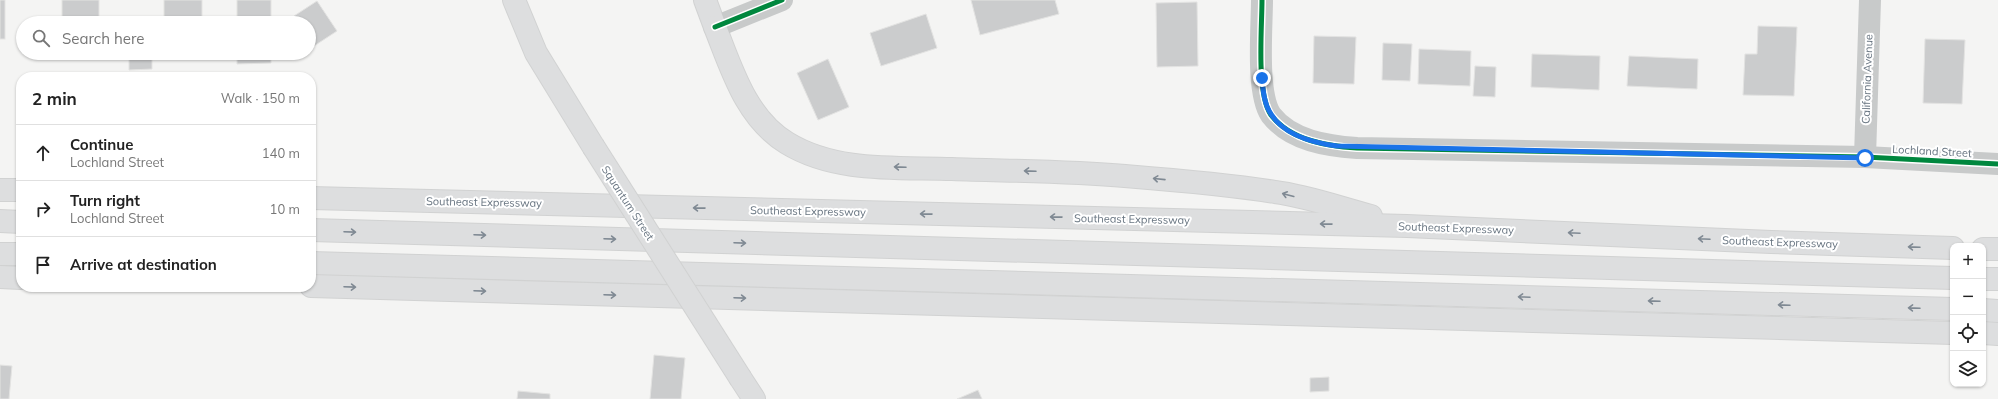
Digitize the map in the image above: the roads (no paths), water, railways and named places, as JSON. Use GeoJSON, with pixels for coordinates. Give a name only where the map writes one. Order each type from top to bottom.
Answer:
{"type":"FeatureCollection","features":[{"type":"Feature","properties":{"kind":"main road","name":"Squantum Street"},"geometry":{"type":"LineString","coordinates":[[514,0],[536,53],[593,146],[754,399]]}},
{"type":"Feature","properties":{"kind":"main road"},"geometry":{"type":"LineString","coordinates":[[705,0],[735,78],[755,114],[770,130],[787,143],[805,153],[825,160],[869,166],[1126,176],[1277,192],[1407,226]]}},
{"type":"Feature","properties":{"kind":"main road"},"geometry":{"type":"LineString","coordinates":[[0,190],[16,190]]}},
{"type":"Feature","properties":{"kind":"main road","name":"Southeast Expressway"},"geometry":{"type":"LineString","coordinates":[[316,198],[1407,226],[1763,242],[1950,248]]}},
{"type":"Feature","properties":{"kind":"main road"},"geometry":{"type":"LineString","coordinates":[[0,222],[16,222]]}},
{"type":"Feature","properties":{"kind":"main road"},"geometry":{"type":"LineString","coordinates":[[316,230],[1950,278]]}},
{"type":"Feature","properties":{"kind":"main road"},"geometry":{"type":"LineString","coordinates":[[1986,249],[1998,249]]}},
{"type":"Feature","properties":{"kind":"main road"},"geometry":{"type":"LineString","coordinates":[[0,254],[16,254]]}},
{"type":"Feature","properties":{"kind":"main road"},"geometry":{"type":"LineString","coordinates":[[316,263],[1950,309]]}},
{"type":"Feature","properties":{"kind":"main road"},"geometry":{"type":"LineString","coordinates":[[0,277],[16,278]]}},
{"type":"Feature","properties":{"kind":"main road"},"geometry":{"type":"LineString","coordinates":[[1986,279],[1998,279]]}},
{"type":"Feature","properties":{"kind":"main road"},"geometry":{"type":"LineString","coordinates":[[316,286],[1950,333]]}},
{"type":"Feature","properties":{"kind":"main road"},"geometry":{"type":"LineString","coordinates":[[1986,310],[1998,311]]}},
{"type":"Feature","properties":{"kind":"main road"},"geometry":{"type":"LineString","coordinates":[[1986,334],[1998,334]]}},
{"type":"Feature","properties":{"kind":"street"},"geometry":{"type":"LineString","coordinates":[[715,27],[782,0]]}},
{"type":"Feature","properties":{"kind":"street","name":"Lochland Street"},"geometry":{"type":"LineString","coordinates":[[1262,0],[1262,78],[1266,103],[1271,114],[1283,127],[1318,143],[1358,148],[1865,158],[1998,164]]}},
{"type":"Feature","properties":{"kind":"street","name":"California Avenue"},"geometry":{"type":"LineString","coordinates":[[1865,158],[1870,0]]}}]}
